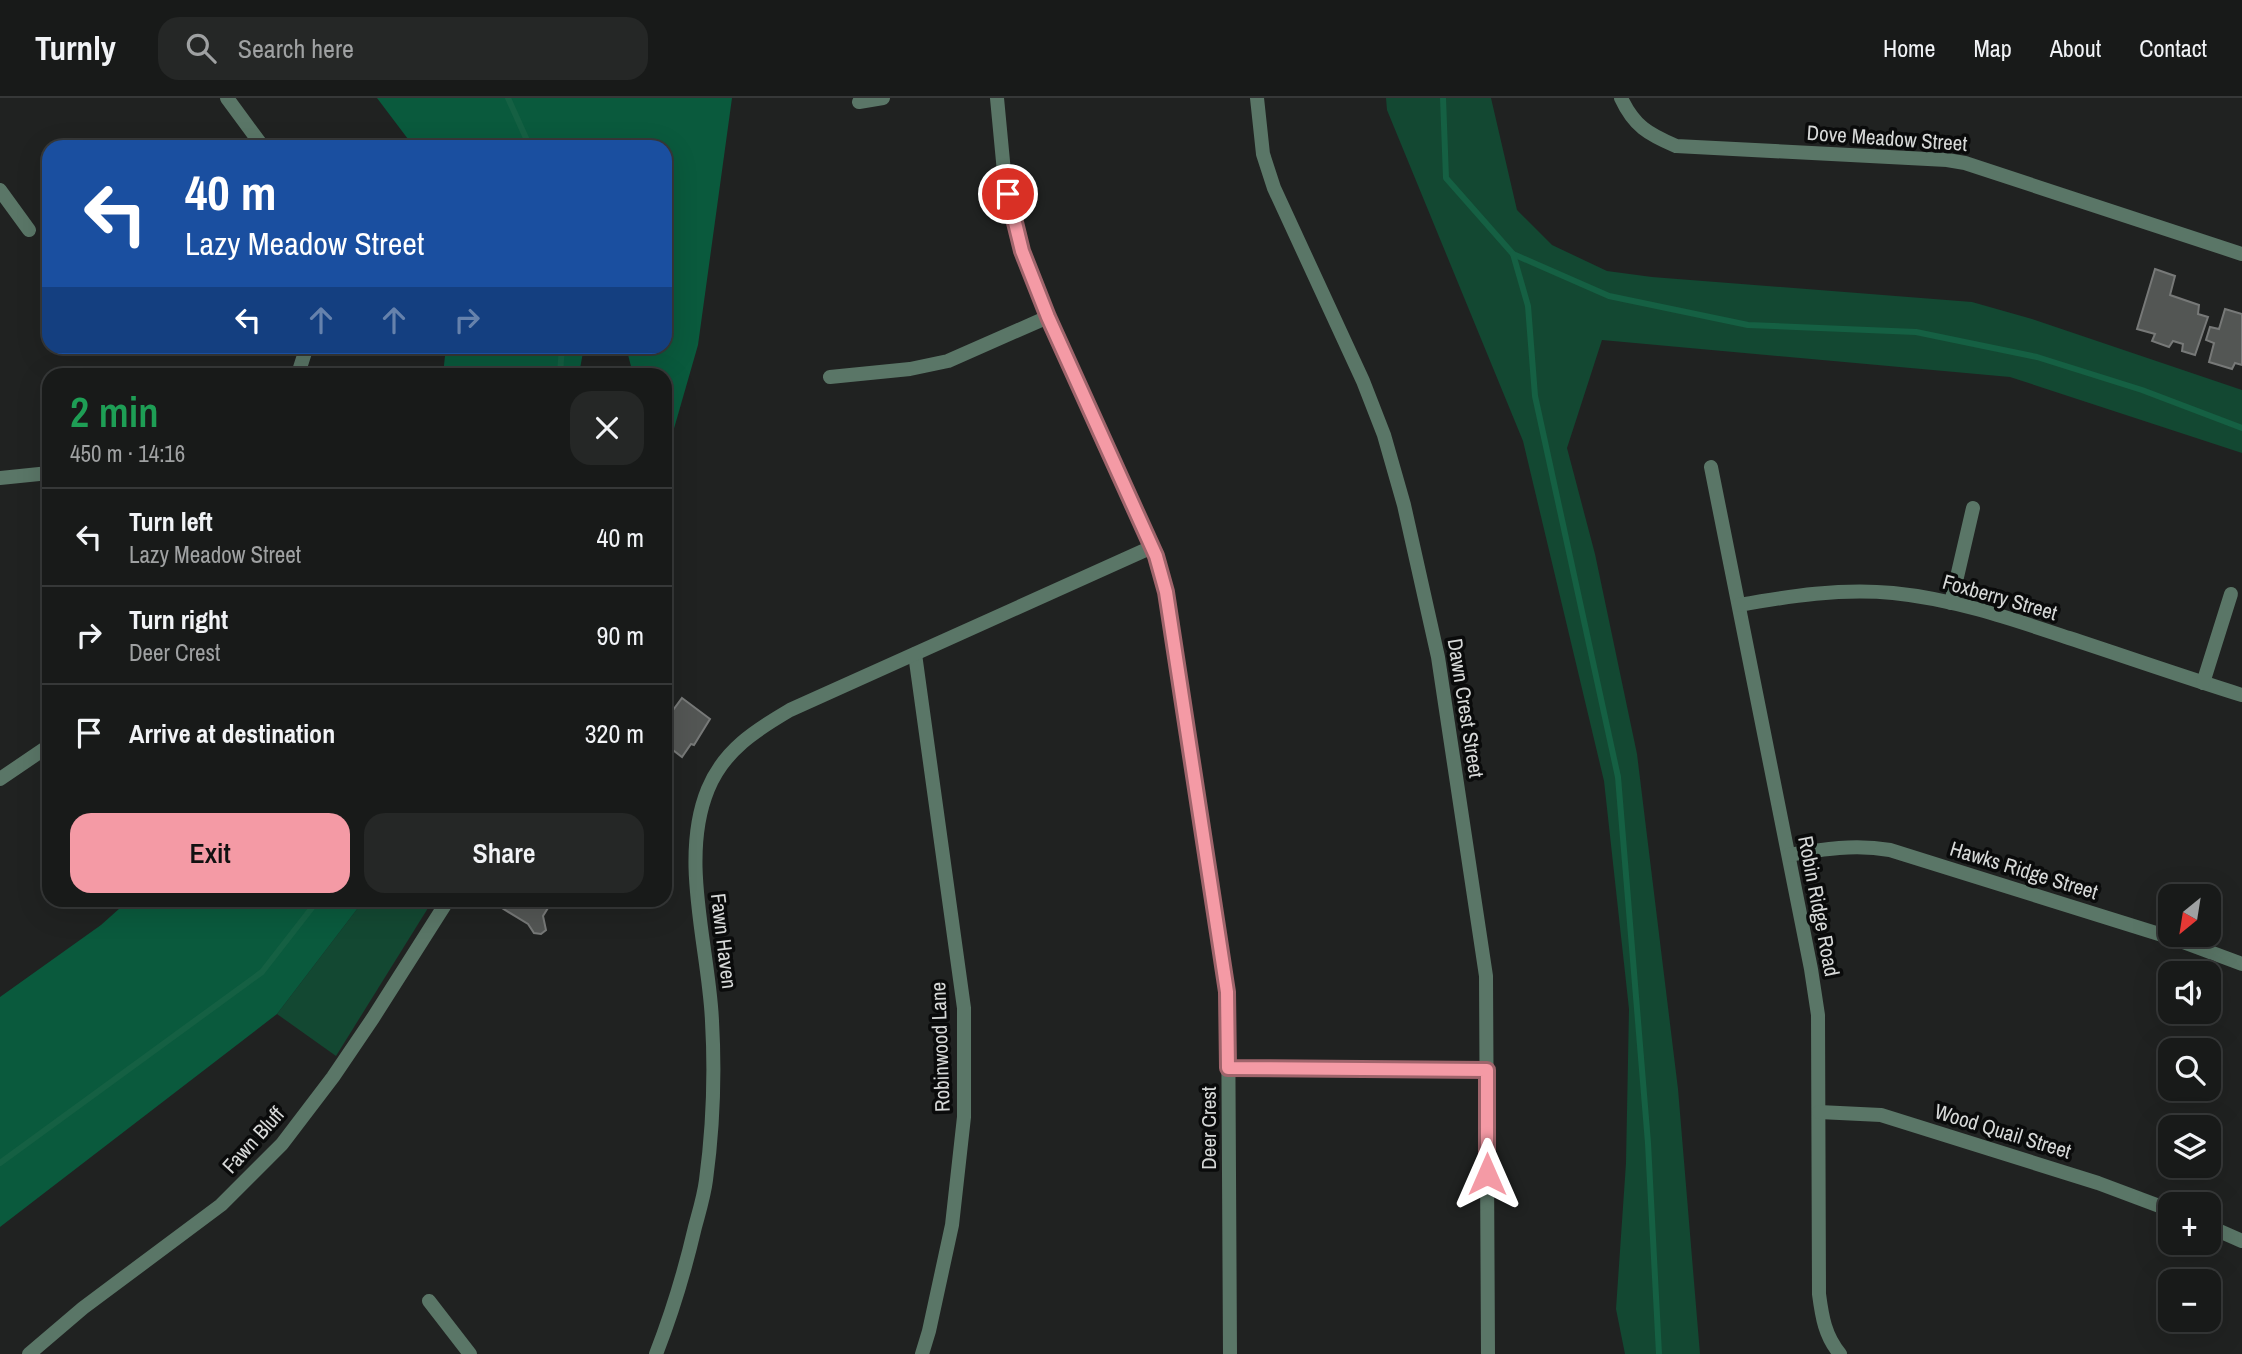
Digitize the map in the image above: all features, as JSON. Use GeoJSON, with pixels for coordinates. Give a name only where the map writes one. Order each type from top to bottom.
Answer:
{"type":"FeatureCollection","features":[{"type":"Feature","properties":{"kind":"street"},"geometry":{"type":"LineString","coordinates":[[227,98],[258,140]]}},
{"type":"Feature","properties":{"kind":"street"},"geometry":{"type":"LineString","coordinates":[[859,102],[883,98]]}},
{"type":"Feature","properties":{"kind":"street","name":"Deer Crest"},"geometry":{"type":"LineString","coordinates":[[996,98],[1004,172],[1022,251],[1048,317],[1152,547],[1166,592],[1227,992],[1230,1354]]}},
{"type":"Feature","properties":{"kind":"street","name":"Dawn Crest Street"},"geometry":{"type":"LineString","coordinates":[[1257,98],[1263,154],[1274,188],[1384,435],[1404,505],[1437,657],[1486,976],[1488,1354]]}},
{"type":"Feature","properties":{"kind":"street","name":"Dove Meadow Street"},"geometry":{"type":"LineString","coordinates":[[1620,98],[1630,117],[1651,136],[1676,146],[1965,163],[2242,254]]}},
{"type":"Feature","properties":{"kind":"street"},"geometry":{"type":"LineString","coordinates":[[0,190],[29,230]]}},
{"type":"Feature","properties":{"kind":"street"},"geometry":{"type":"LineString","coordinates":[[830,377],[910,369],[948,361],[1048,317]]}},
{"type":"Feature","properties":{"kind":"street","name":"Robin Ridge Road"},"geometry":{"type":"LineString","coordinates":[[1711,467],[1818,1015],[1819,1294],[1829,1341],[1840,1354]]}},
{"type":"Feature","properties":{"kind":"street"},"geometry":{"type":"LineString","coordinates":[[0,478],[42,474]]}},
{"type":"Feature","properties":{"kind":"street"},"geometry":{"type":"LineString","coordinates":[[1951,603],[1973,508]]}},
{"type":"Feature","properties":{"kind":"street","name":"Fawn Haven"},"geometry":{"type":"LineString","coordinates":[[656,1354],[686,1265],[706,1182],[712,1103],[712,1021],[694,864],[700,817],[707,791],[715,775],[734,747],[790,710],[1152,547]]}},
{"type":"Feature","properties":{"kind":"street","name":"Foxberry Street"},"geometry":{"type":"LineString","coordinates":[[1739,605],[1803,594],[1847,591],[1892,593],[1951,603],[2002,616],[2242,695]]}},
{"type":"Feature","properties":{"kind":"street"},"geometry":{"type":"LineString","coordinates":[[2203,683],[2231,594]]}},
{"type":"Feature","properties":{"kind":"street","name":"Robinwood Lane"},"geometry":{"type":"LineString","coordinates":[[915,654],[964,1008],[964,1117],[952,1225],[922,1354]]}},
{"type":"Feature","properties":{"kind":"street"},"geometry":{"type":"LineString","coordinates":[[0,779],[42,750]]}},
{"type":"Feature","properties":{"kind":"street","name":"Hawks Ridge Street"},"geometry":{"type":"LineString","coordinates":[[1788,855],[1835,846],[1890,850],[2175,939],[2242,964]]}},
{"type":"Feature","properties":{"kind":"street","name":"Fawn Bluff"},"geometry":{"type":"LineString","coordinates":[[29,1354],[83,1308],[221,1205],[282,1144],[333,1077],[444,907]]}},
{"type":"Feature","properties":{"kind":"street"},"geometry":{"type":"LineString","coordinates":[[1228,1068],[1487,1070]]}},
{"type":"Feature","properties":{"kind":"street","name":"Wood Quail Street"},"geometry":{"type":"LineString","coordinates":[[1819,1112],[1881,1115],[2098,1183],[2158,1206]]}},
{"type":"Feature","properties":{"kind":"street"},"geometry":{"type":"LineString","coordinates":[[2221,1232],[2242,1241]]}},
{"type":"Feature","properties":{"kind":"street"},"geometry":{"type":"LineString","coordinates":[[429,1301],[470,1354]]}},
{"type":"Feature","properties":{"kind":"green space"},"geometry":{"type":"Polygon","coordinates":[[[377,98],[732,98],[698,345],[673,432],[672,368],[631,368],[628,354],[672,354],[672,140],[409,140],[377,98]]]}},
{"type":"Feature","properties":{"kind":"green space"},"geometry":{"type":"Polygon","coordinates":[[[1386,98],[1491,98],[1517,210],[1552,245],[1607,271],[1652,277],[1972,302],[2032,319],[2242,390],[2242,453],[2010,377],[1602,340],[1567,448],[1595,554],[1637,754],[1678,1089],[1700,1354],[1625,1354],[1616,1309],[1626,1163],[1629,1009],[1604,781],[1523,441],[1387,110],[1386,98]]]}},
{"type":"Feature","properties":{"kind":"green space"},"geometry":{"type":"Polygon","coordinates":[[[445,354],[583,354],[580,368],[444,368],[445,354]]]}},
{"type":"Feature","properties":{"kind":"green space"},"geometry":{"type":"Polygon","coordinates":[[[121,907],[359,907],[277,1014],[0,1227],[0,997],[101,925],[121,907]]]}},
{"type":"Feature","properties":{"kind":"green space"},"geometry":{"type":"Polygon","coordinates":[[[359,907],[429,907],[336,1056],[277,1014],[359,907]]]}},
{"type":"Feature","properties":{"kind":"building"},"geometry":{"type":"Polygon","coordinates":[[[2155,269],[2175,276],[2170,295],[2199,305],[2198,314],[2208,317],[2195,355],[2182,351],[2183,344],[2173,341],[2169,347],[2152,341],[2155,334],[2137,329],[2155,269]]]}},
{"type":"Feature","properties":{"kind":"building"},"geometry":{"type":"Polygon","coordinates":[[[2225,309],[2242,314],[2242,365],[2235,363],[2232,369],[2209,362],[2214,343],[2206,340],[2210,327],[2219,329],[2225,309]]]}},
{"type":"Feature","properties":{"kind":"building"},"geometry":{"type":"Polygon","coordinates":[[[682,698],[710,719],[694,745],[691,744],[682,757],[672,749],[672,712],[682,698]]]}},
{"type":"Feature","properties":{"kind":"building"},"geometry":{"type":"Polygon","coordinates":[[[500,907],[549,907],[543,916],[546,930],[541,934],[534,933],[528,924],[500,907]]]}},
{"type":"Feature","properties":{"kind":"waterway"},"geometry":{"type":"LineString","coordinates":[[508,98],[527,140]]}},
{"type":"Feature","properties":{"kind":"waterway"},"geometry":{"type":"LineString","coordinates":[[1443,98],[1446,178],[1513,254],[1609,296],[1748,325],[1916,332],[2037,357],[2142,390],[2242,428]]}},
{"type":"Feature","properties":{"kind":"waterway"},"geometry":{"type":"LineString","coordinates":[[1513,254],[1528,306],[1535,396],[1618,777],[1648,1143],[1659,1354]]}},
{"type":"Feature","properties":{"kind":"waterway"},"geometry":{"type":"LineString","coordinates":[[560,368],[561,354]]}},
{"type":"Feature","properties":{"kind":"waterway"},"geometry":{"type":"LineString","coordinates":[[0,1163],[262,972],[313,907]]}},
{"type":"Feature","properties":{"kind":"route"},"geometry":{"type":"LineString","coordinates":[[1008,194],[1022,251],[1048,317],[1156,556],[1166,592],[1227,992],[1228,1068],[1487,1070],[1487,1174]]}}]}
